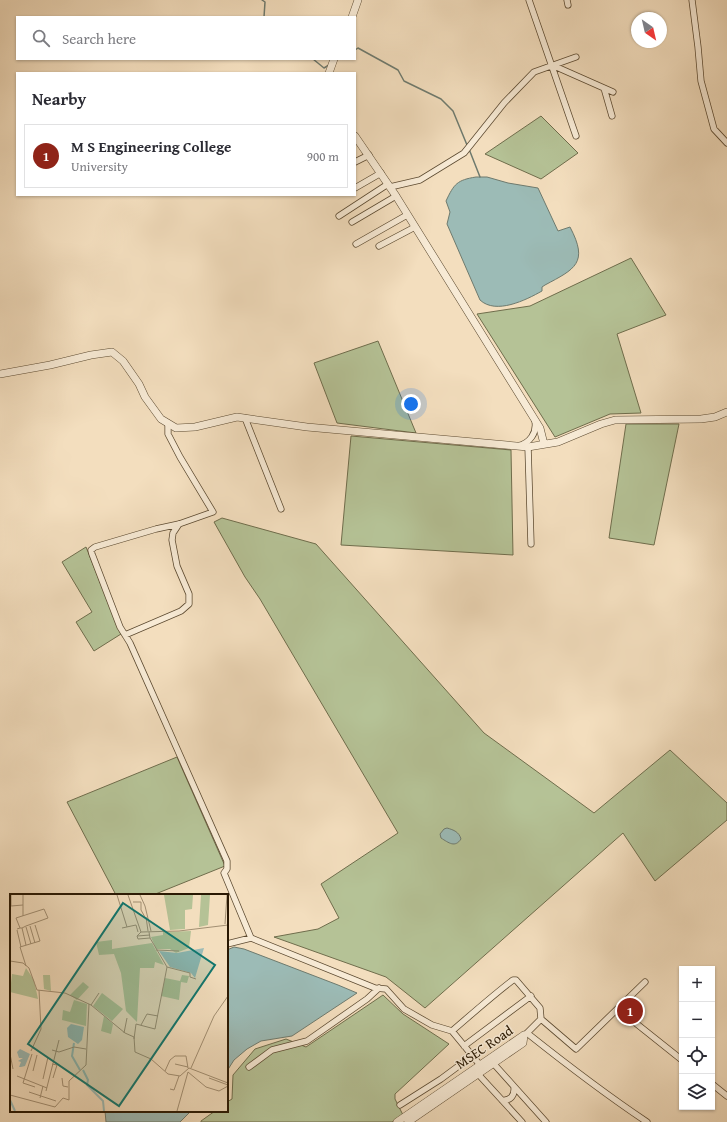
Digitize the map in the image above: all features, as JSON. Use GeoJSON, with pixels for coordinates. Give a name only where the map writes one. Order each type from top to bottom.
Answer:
{"type":"FeatureCollection","features":[{"type":"Feature","properties":{"kind":"street"},"geometry":{"type":"LineString","coordinates":[[352,16],[358,0]]}},
{"type":"Feature","properties":{"kind":"street"},"geometry":{"type":"LineString","coordinates":[[529,0],[576,136]]}},
{"type":"Feature","properties":{"kind":"street"},"geometry":{"type":"LineString","coordinates":[[692,0],[698,47],[700,81],[714,129],[727,143]]}},
{"type":"Feature","properties":{"kind":"street"},"geometry":{"type":"LineString","coordinates":[[339,216],[389,186],[420,180],[464,153],[504,102],[534,72],[576,57]]}},
{"type":"Feature","properties":{"kind":"street"},"geometry":{"type":"LineString","coordinates":[[329,72],[334,60]]}},
{"type":"Feature","properties":{"kind":"street"},"geometry":{"type":"LineString","coordinates":[[552,66],[613,92]]}},
{"type":"Feature","properties":{"kind":"street"},"geometry":{"type":"LineString","coordinates":[[604,88],[612,116]]}},
{"type":"Feature","properties":{"kind":"street"},"geometry":{"type":"LineString","coordinates":[[356,137],[396,196],[540,428],[544,444]]}},
{"type":"Feature","properties":{"kind":"street"},"geometry":{"type":"LineString","coordinates":[[356,162],[369,155]]}},
{"type":"Feature","properties":{"kind":"street"},"geometry":{"type":"LineString","coordinates":[[356,187],[381,173]]}},
{"type":"Feature","properties":{"kind":"street"},"geometry":{"type":"LineString","coordinates":[[352,222],[396,196]]}},
{"type":"Feature","properties":{"kind":"street"},"geometry":{"type":"LineString","coordinates":[[356,244],[407,215]]}},
{"type":"Feature","properties":{"kind":"street"},"geometry":{"type":"LineString","coordinates":[[379,246],[415,227]]}},
{"type":"Feature","properties":{"kind":"street"},"geometry":{"type":"LineString","coordinates":[[0,374],[112,352],[123,361],[139,384],[145,397],[161,419],[176,428],[195,427],[237,417],[315,428],[528,447],[558,442],[614,420],[701,419],[715,417],[727,412]]}},
{"type":"Feature","properties":{"kind":"street"},"geometry":{"type":"LineString","coordinates":[[245,418],[281,510]]}},
{"type":"Feature","properties":{"kind":"street"},"geometry":{"type":"LineString","coordinates":[[516,446],[523,445],[531,439],[535,428],[535,421]]}},
{"type":"Feature","properties":{"kind":"street"},"geometry":{"type":"LineString","coordinates":[[168,423],[168,434],[213,512],[179,524],[156,528],[95,547],[92,550],[95,562],[120,626],[130,643],[227,861],[227,869],[224,873],[251,938]]}},
{"type":"Feature","properties":{"kind":"street"},"geometry":{"type":"LineString","coordinates":[[528,447],[532,544]]}},
{"type":"Feature","properties":{"kind":"street"},"geometry":{"type":"LineString","coordinates":[[125,635],[181,611],[189,604],[189,594],[177,566],[172,540],[173,533],[179,524]]}},
{"type":"Feature","properties":{"kind":"street"},"geometry":{"type":"LineString","coordinates":[[228,944],[251,938],[375,988],[386,989],[402,1007],[432,1025],[452,1031],[480,1065]]}},
{"type":"Feature","properties":{"kind":"street"},"geometry":{"type":"LineString","coordinates":[[452,1031],[478,1009],[488,998],[513,980],[516,980],[540,1008],[542,1019],[576,1049],[645,982]]}},
{"type":"Feature","properties":{"kind":"street"},"geometry":{"type":"LineString","coordinates":[[250,1067],[272,1050],[307,1041],[368,999],[379,988]]}},
{"type":"Feature","properties":{"kind":"street"},"geometry":{"type":"LineString","coordinates":[[464,1046],[531,996]]}},
{"type":"Feature","properties":{"kind":"street"},"geometry":{"type":"LineString","coordinates":[[618,1009],[679,1058]]}},
{"type":"Feature","properties":{"kind":"street"},"geometry":{"type":"LineString","coordinates":[[542,1019],[526,1034],[595,1086],[647,1122]]}},
{"type":"Feature","properties":{"kind":"street","name":"MSEC Road"},"geometry":{"type":"LineString","coordinates":[[408,1122],[523,1043],[526,1034]]}},
{"type":"Feature","properties":{"kind":"street","name":"MSEC Road"},"geometry":{"type":"LineString","coordinates":[[397,1122],[526,1034]]}},
{"type":"Feature","properties":{"kind":"street"},"geometry":{"type":"LineString","coordinates":[[400,1105],[441,1079],[472,1056]]}},
{"type":"Feature","properties":{"kind":"street"},"geometry":{"type":"LineString","coordinates":[[493,1063],[546,1122]]}},
{"type":"Feature","properties":{"kind":"street"},"geometry":{"type":"LineString","coordinates":[[478,1074],[522,1122]]}},
{"type":"Feature","properties":{"kind":"street"},"geometry":{"type":"LineString","coordinates":[[715,1086],[727,1096]]}},
{"type":"Feature","properties":{"kind":"street"},"geometry":{"type":"LineString","coordinates":[[502,1100],[511,1098],[515,1092],[514,1087]]}},
{"type":"Feature","properties":{"kind":"green space"},"geometry":{"type":"Polygon","coordinates":[[[541,116],[578,153],[541,179],[485,154],[541,116]]]}},
{"type":"Feature","properties":{"kind":"green space"},"geometry":{"type":"Polygon","coordinates":[[[631,258],[666,315],[617,334],[641,413],[610,414],[555,437],[477,314],[530,306],[631,258]]]}},
{"type":"Feature","properties":{"kind":"green space"},"geometry":{"type":"Polygon","coordinates":[[[378,341],[416,433],[337,423],[314,363],[378,341]]]}},
{"type":"Feature","properties":{"kind":"green space"},"geometry":{"type":"Polygon","coordinates":[[[626,424],[679,424],[654,545],[609,538],[626,424]]]}},
{"type":"Feature","properties":{"kind":"green space"},"geometry":{"type":"Polygon","coordinates":[[[351,436],[511,450],[513,555],[341,545],[351,436]]]}},
{"type":"Feature","properties":{"kind":"green space"},"geometry":{"type":"Polygon","coordinates":[[[222,518],[316,544],[484,733],[594,813],[670,750],[727,803],[727,820],[655,881],[623,833],[425,1008],[386,977],[274,937],[318,929],[339,918],[321,884],[398,833],[260,599],[245,577],[214,522],[222,518]]]}},
{"type":"Feature","properties":{"kind":"green space"},"geometry":{"type":"Polygon","coordinates":[[[86,547],[121,634],[94,651],[76,622],[92,612],[62,562],[86,547]]]}},
{"type":"Feature","properties":{"kind":"green space"},"geometry":{"type":"Polygon","coordinates":[[[177,757],[225,866],[155,894],[115,894],[67,802],[177,757]]]}},
{"type":"Feature","properties":{"kind":"green space"},"geometry":{"type":"Polygon","coordinates":[[[383,995],[403,1014],[449,1044],[395,1094],[395,1099],[403,1115],[392,1122],[201,1122],[214,1112],[228,1112],[228,1101],[232,1099],[233,1075],[255,1049],[286,1039],[306,1047],[383,995]]]}},
{"type":"Feature","properties":{"kind":"water"},"geometry":{"type":"Polygon","coordinates":[[[476,177],[487,177],[508,183],[538,188],[558,231],[570,227],[576,239],[578,257],[576,264],[564,274],[542,287],[542,291],[520,302],[502,306],[494,306],[480,300],[447,224],[450,212],[446,201],[451,190],[460,181],[476,177]]]}},
{"type":"Feature","properties":{"kind":"water"},"geometry":{"type":"Polygon","coordinates":[[[447,828],[458,833],[461,839],[459,842],[452,844],[441,838],[440,834],[447,828]]]}},
{"type":"Feature","properties":{"kind":"water"},"geometry":{"type":"Polygon","coordinates":[[[234,947],[244,949],[357,993],[292,1036],[261,1041],[247,1049],[234,1060],[228,1069],[228,950],[234,947]]]}},
{"type":"Feature","properties":{"kind":"water"},"geometry":{"type":"Polygon","coordinates":[[[105,1112],[190,1112],[180,1122],[106,1122],[105,1112]]]}},
{"type":"Feature","properties":{"kind":"waterway"},"geometry":{"type":"LineString","coordinates":[[262,0],[265,2],[264,16]]}},
{"type":"Feature","properties":{"kind":"waterway"},"geometry":{"type":"LineString","coordinates":[[356,49],[358,48],[398,70],[404,81],[441,99],[453,111],[467,145]]}},
{"type":"Feature","properties":{"kind":"waterway"},"geometry":{"type":"LineString","coordinates":[[314,60],[324,68],[329,65]]}},
{"type":"Feature","properties":{"kind":"waterway"},"geometry":{"type":"LineString","coordinates":[[469,149],[480,177]]}},
{"type":"Feature","properties":{"kind":"place","name":"M S Engineering College"},"geometry":{"type":"Point","coordinates":[630,1011]}}]}
